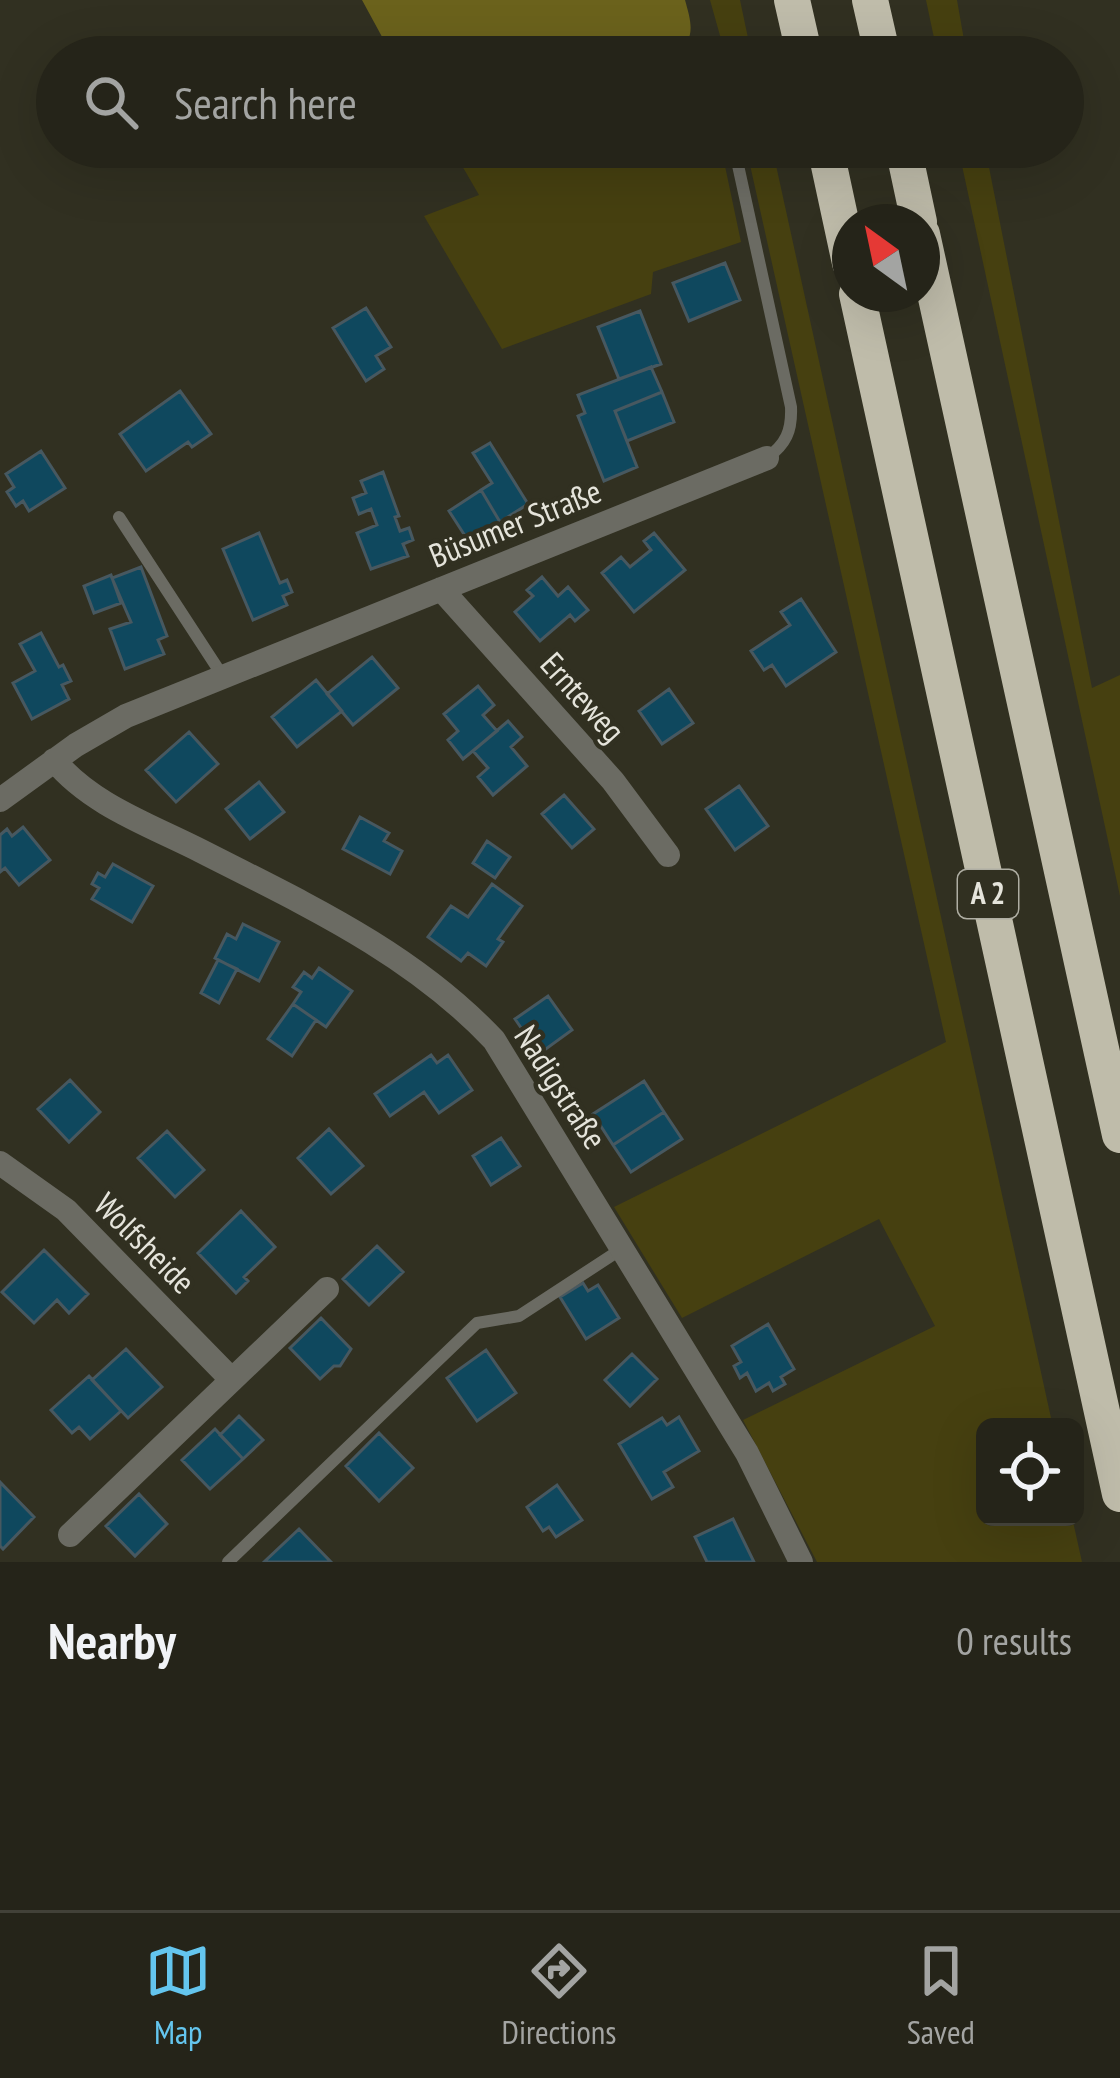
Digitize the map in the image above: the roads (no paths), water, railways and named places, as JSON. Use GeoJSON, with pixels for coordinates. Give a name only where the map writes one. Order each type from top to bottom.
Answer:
{"type":"FeatureCollection","features":[{"type":"Feature","properties":{"kind":"highway"},"geometry":{"type":"LineString","coordinates":[[792,0],[800,36]]}},
{"type":"Feature","properties":{"kind":"highway"},"geometry":{"type":"LineString","coordinates":[[870,0],[878,36]]}},
{"type":"Feature","properties":{"kind":"highway"},"geometry":{"type":"LineString","coordinates":[[829,168],[837,204]]}},
{"type":"Feature","properties":{"kind":"highway"},"geometry":{"type":"LineString","coordinates":[[908,168],[916,204]]}},
{"type":"Feature","properties":{"kind":"highway","name":"A 2"},"geometry":{"type":"LineString","coordinates":[[861,312],[1120,1495]]}},
{"type":"Feature","properties":{"kind":"highway","name":"A 2"},"geometry":{"type":"LineString","coordinates":[[939,312],[1120,1135]]}},
{"type":"Feature","properties":{"kind":"street","name":"Büsumer Straße"},"geometry":{"type":"LineString","coordinates":[[0,800],[127,716],[767,458]]}},
{"type":"Feature","properties":{"kind":"street","name":"Ernteweg"},"geometry":{"type":"LineString","coordinates":[[441,589],[613,781],[668,855]]}},
{"type":"Feature","properties":{"kind":"street","name":"Nadigstraße"},"geometry":{"type":"LineString","coordinates":[[54,760],[82,791],[408,962],[449,995],[507,1056],[748,1453],[801,1562]]}},
{"type":"Feature","properties":{"kind":"street","name":"Wolfsheide"},"geometry":{"type":"LineString","coordinates":[[0,1163],[66,1210],[232,1380]]}},
{"type":"Feature","properties":{"kind":"street"},"geometry":{"type":"LineString","coordinates":[[70,1535],[327,1289]]}},
{"type":"Feature","properties":{"kind":"lane","name":"Büsumer Straße"},"geometry":{"type":"LineString","coordinates":[[739,168],[791,407],[789,434],[767,458]]}},
{"type":"Feature","properties":{"kind":"lane"},"geometry":{"type":"LineString","coordinates":[[119,517],[222,675]]}},
{"type":"Feature","properties":{"kind":"lane"},"geometry":{"type":"LineString","coordinates":[[228,1562],[477,1323],[519,1316],[623,1248]]}}]}
